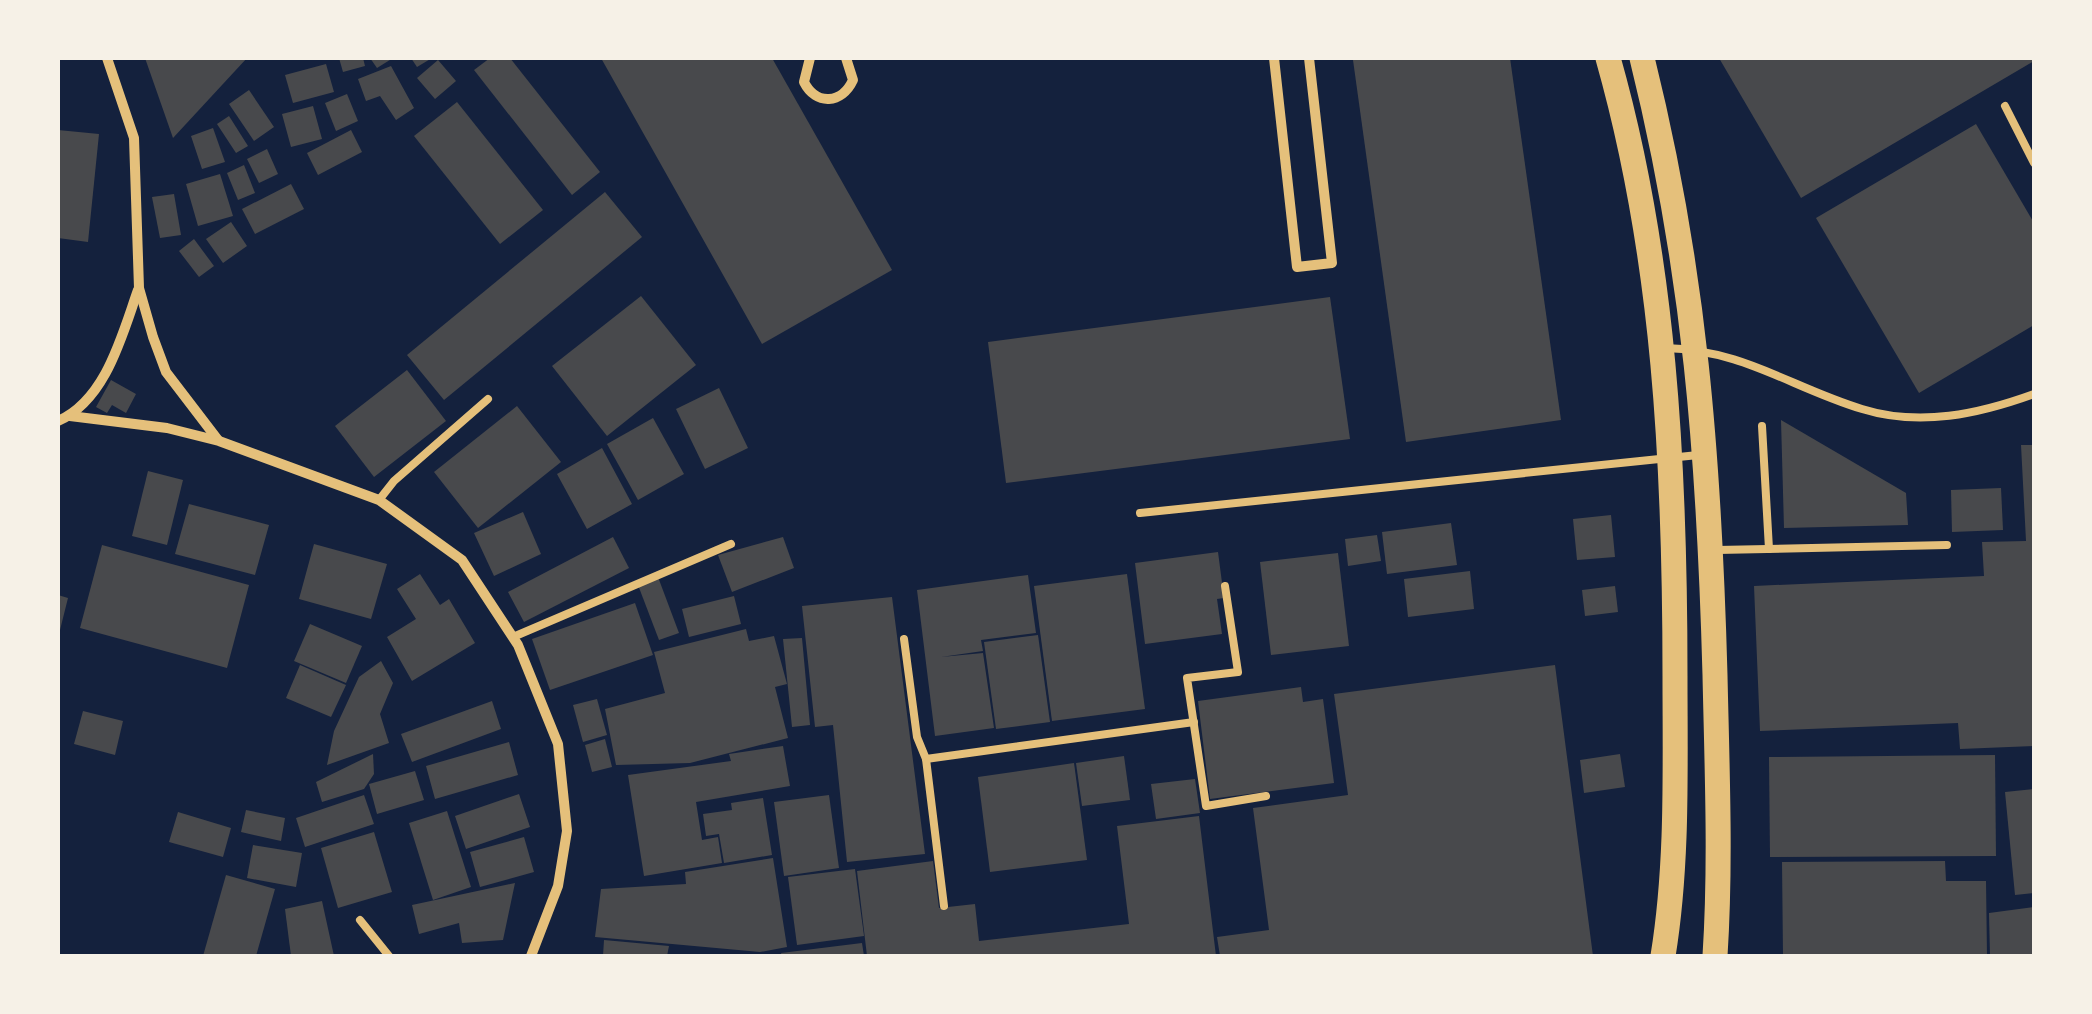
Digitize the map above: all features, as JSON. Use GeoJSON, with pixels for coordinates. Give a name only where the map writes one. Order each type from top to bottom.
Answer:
{"type":"FeatureCollection","features":[{"type":"Feature","properties":{"kind":"main road"},"geometry":{"type":"LineString","coordinates":[[1608,58],[1644,214],[1663,348],[1672,458],[1675,780],[1670,915],[1663,956]]}},
{"type":"Feature","properties":{"kind":"main road"},"geometry":{"type":"LineString","coordinates":[[1642,58],[1674,195],[1698,349],[1708,454],[1714,550],[1715,956]]}},
{"type":"Feature","properties":{"kind":"street"},"geometry":{"type":"LineString","coordinates":[[107,58],[134,138],[139,288],[166,372],[219,441]]}},
{"type":"Feature","properties":{"kind":"street"},"geometry":{"type":"LineString","coordinates":[[810,58],[803,74],[808,90],[829,100],[844,94],[852,80],[846,58]]}},
{"type":"Feature","properties":{"kind":"street"},"geometry":{"type":"LineString","coordinates":[[1274,58],[1297,267],[1332,263],[1309,58]]}},
{"type":"Feature","properties":{"kind":"street"},"geometry":{"type":"LineString","coordinates":[[58,421],[70,416],[96,388],[139,288]]}},
{"type":"Feature","properties":{"kind":"street"},"geometry":{"type":"LineString","coordinates":[[70,416],[167,428],[219,441],[379,500],[462,560],[514,637],[558,744],[567,831],[558,886],[531,956]]}},
{"type":"Feature","properties":{"kind":"lane"},"geometry":{"type":"LineString","coordinates":[[2005,106],[2034,163]]}},
{"type":"Feature","properties":{"kind":"lane"},"geometry":{"type":"LineString","coordinates":[[1663,348],[1698,349],[1768,368],[1862,409],[1919,418],[1985,412],[2034,394]]}},
{"type":"Feature","properties":{"kind":"lane"},"geometry":{"type":"LineString","coordinates":[[379,500],[394,481],[488,399]]}},
{"type":"Feature","properties":{"kind":"lane"},"geometry":{"type":"LineString","coordinates":[[1762,426],[1770,549]]}},
{"type":"Feature","properties":{"kind":"lane"},"geometry":{"type":"LineString","coordinates":[[1140,514],[1708,454]]}},
{"type":"Feature","properties":{"kind":"lane"},"geometry":{"type":"LineString","coordinates":[[514,637],[731,544]]}},
{"type":"Feature","properties":{"kind":"lane"},"geometry":{"type":"LineString","coordinates":[[1714,550],[1947,545]]}},
{"type":"Feature","properties":{"kind":"lane"},"geometry":{"type":"LineString","coordinates":[[1225,586],[1238,672],[1187,678],[1206,806],[1266,796]]}},
{"type":"Feature","properties":{"kind":"lane"},"geometry":{"type":"LineString","coordinates":[[904,639],[916,737],[926,759],[944,906]]}},
{"type":"Feature","properties":{"kind":"lane"},"geometry":{"type":"LineString","coordinates":[[926,759],[1194,722]]}},
{"type":"Feature","properties":{"kind":"lane"},"geometry":{"type":"LineString","coordinates":[[360,920],[388,956]]}},
{"type":"Feature","properties":{"kind":"building"},"geometry":{"type":"Polygon","coordinates":[[[145,58],[247,58],[173,138],[145,58]]]}},
{"type":"Feature","properties":{"kind":"building"},"geometry":{"type":"Polygon","coordinates":[[[339,58],[363,58],[365,66],[343,72],[339,58]]]}},
{"type":"Feature","properties":{"kind":"building"},"geometry":{"type":"Polygon","coordinates":[[[370,58],[393,58],[377,68],[370,58]]]}},
{"type":"Feature","properties":{"kind":"building"},"geometry":{"type":"Polygon","coordinates":[[[411,58],[432,58],[417,67],[411,58]]]}},
{"type":"Feature","properties":{"kind":"building"},"geometry":{"type":"Polygon","coordinates":[[[490,58],[510,58],[600,172],[572,195],[474,70],[490,58]]]}},
{"type":"Feature","properties":{"kind":"building"},"geometry":{"type":"Polygon","coordinates":[[[601,58],[772,58],[892,270],[762,344],[601,58]]]}},
{"type":"Feature","properties":{"kind":"building"},"geometry":{"type":"Polygon","coordinates":[[[1510,58],[1561,420],[1406,442],[1353,60],[1510,58]]]}},
{"type":"Feature","properties":{"kind":"building"},"geometry":{"type":"Polygon","coordinates":[[[1719,58],[2034,58],[2034,61],[1801,198],[1719,58]]]}},
{"type":"Feature","properties":{"kind":"building"},"geometry":{"type":"Polygon","coordinates":[[[438,60],[456,81],[435,99],[417,78],[438,60]]]}},
{"type":"Feature","properties":{"kind":"building"},"geometry":{"type":"Polygon","coordinates":[[[326,64],[334,92],[293,103],[285,75],[326,64]]]}},
{"type":"Feature","properties":{"kind":"building"},"geometry":{"type":"Polygon","coordinates":[[[391,66],[414,108],[396,120],[380,96],[366,101],[358,79],[391,66]]]}},
{"type":"Feature","properties":{"kind":"building"},"geometry":{"type":"Polygon","coordinates":[[[249,90],[274,127],[254,141],[229,104],[249,90]]]}},
{"type":"Feature","properties":{"kind":"building"},"geometry":{"type":"Polygon","coordinates":[[[347,94],[358,121],[336,131],[325,103],[347,94]]]}},
{"type":"Feature","properties":{"kind":"building"},"geometry":{"type":"Polygon","coordinates":[[[457,102],[543,210],[500,244],[414,136],[457,102]]]}},
{"type":"Feature","properties":{"kind":"building"},"geometry":{"type":"Polygon","coordinates":[[[313,106],[322,139],[291,147],[282,114],[313,106]]]}},
{"type":"Feature","properties":{"kind":"building"},"geometry":{"type":"Polygon","coordinates":[[[229,116],[248,146],[236,153],[217,124],[229,116]]]}},
{"type":"Feature","properties":{"kind":"building"},"geometry":{"type":"Polygon","coordinates":[[[1976,124],[2034,223],[2034,325],[1919,393],[1816,218],[1976,124]]]}},
{"type":"Feature","properties":{"kind":"building"},"geometry":{"type":"Polygon","coordinates":[[[213,128],[225,162],[202,169],[191,136],[213,128]]]}},
{"type":"Feature","properties":{"kind":"building"},"geometry":{"type":"Polygon","coordinates":[[[58,130],[99,134],[88,242],[58,238],[58,130]]]}},
{"type":"Feature","properties":{"kind":"building"},"geometry":{"type":"Polygon","coordinates":[[[351,130],[362,152],[318,175],[307,153],[351,130]]]}},
{"type":"Feature","properties":{"kind":"building"},"geometry":{"type":"Polygon","coordinates":[[[267,149],[278,174],[259,183],[247,159],[267,149]]]}},
{"type":"Feature","properties":{"kind":"building"},"geometry":{"type":"Polygon","coordinates":[[[244,165],[255,193],[238,200],[227,173],[244,165]]]}},
{"type":"Feature","properties":{"kind":"building"},"geometry":{"type":"Polygon","coordinates":[[[220,174],[233,216],[198,226],[186,184],[220,174]]]}},
{"type":"Feature","properties":{"kind":"building"},"geometry":{"type":"Polygon","coordinates":[[[291,184],[304,209],[255,234],[242,209],[291,184]]]}},
{"type":"Feature","properties":{"kind":"building"},"geometry":{"type":"Polygon","coordinates":[[[605,192],[642,237],[444,400],[407,355],[605,192]]]}},
{"type":"Feature","properties":{"kind":"building"},"geometry":{"type":"Polygon","coordinates":[[[174,194],[181,235],[160,238],[152,197],[174,194]]]}},
{"type":"Feature","properties":{"kind":"building"},"geometry":{"type":"Polygon","coordinates":[[[231,222],[247,246],[223,263],[206,239],[231,222]]]}},
{"type":"Feature","properties":{"kind":"building"},"geometry":{"type":"Polygon","coordinates":[[[194,239],[214,266],[199,277],[179,251],[194,239]]]}},
{"type":"Feature","properties":{"kind":"building"},"geometry":{"type":"Polygon","coordinates":[[[641,296],[696,365],[607,436],[552,366],[641,296]]]}},
{"type":"Feature","properties":{"kind":"building"},"geometry":{"type":"Polygon","coordinates":[[[1330,297],[1350,439],[1006,483],[988,342],[1330,297]]]}},
{"type":"Feature","properties":{"kind":"building"},"geometry":{"type":"Polygon","coordinates":[[[407,370],[446,421],[374,477],[335,426],[407,370]]]}},
{"type":"Feature","properties":{"kind":"building"},"geometry":{"type":"Polygon","coordinates":[[[111,380],[136,394],[126,413],[112,405],[107,413],[96,407],[111,380]]]}},
{"type":"Feature","properties":{"kind":"building"},"geometry":{"type":"Polygon","coordinates":[[[719,388],[748,448],[705,469],[676,409],[719,388]]]}},
{"type":"Feature","properties":{"kind":"building"},"geometry":{"type":"Polygon","coordinates":[[[517,406],[561,462],[478,528],[434,472],[517,406]]]}},
{"type":"Feature","properties":{"kind":"building"},"geometry":{"type":"Polygon","coordinates":[[[653,418],[684,474],[638,500],[607,444],[653,418]]]}},
{"type":"Feature","properties":{"kind":"building"},"geometry":{"type":"Polygon","coordinates":[[[1781,420],[1906,493],[1908,525],[1784,528],[1781,420]]]}},
{"type":"Feature","properties":{"kind":"building"},"geometry":{"type":"Polygon","coordinates":[[[2021,445],[2034,445],[2034,746],[1960,749],[1958,723],[1760,731],[1754,586],[1984,576],[1982,542],[2026,541],[2021,445]]]}},
{"type":"Feature","properties":{"kind":"building"},"geometry":{"type":"Polygon","coordinates":[[[602,448],[632,504],[587,529],[557,474],[602,448]]]}},
{"type":"Feature","properties":{"kind":"building"},"geometry":{"type":"Polygon","coordinates":[[[148,471],[183,480],[167,545],[132,536],[148,471]]]}},
{"type":"Feature","properties":{"kind":"building"},"geometry":{"type":"Polygon","coordinates":[[[2001,488],[2003,530],[1952,532],[1951,490],[2001,488]]]}},
{"type":"Feature","properties":{"kind":"building"},"geometry":{"type":"Polygon","coordinates":[[[189,504],[269,525],[255,575],[175,554],[189,504]]]}},
{"type":"Feature","properties":{"kind":"building"},"geometry":{"type":"Polygon","coordinates":[[[523,512],[541,554],[494,576],[474,533],[523,512]]]}},
{"type":"Feature","properties":{"kind":"building"},"geometry":{"type":"Polygon","coordinates":[[[1611,515],[1615,557],[1577,560],[1573,519],[1611,515]]]}},
{"type":"Feature","properties":{"kind":"building"},"geometry":{"type":"Polygon","coordinates":[[[1451,523],[1457,565],[1387,574],[1382,532],[1451,523]]]}},
{"type":"Feature","properties":{"kind":"building"},"geometry":{"type":"Polygon","coordinates":[[[1377,535],[1381,561],[1348,566],[1345,539],[1377,535]]]}},
{"type":"Feature","properties":{"kind":"building"},"geometry":{"type":"Polygon","coordinates":[[[613,537],[629,568],[524,622],[508,592],[613,537]]]}},
{"type":"Feature","properties":{"kind":"building"},"geometry":{"type":"Polygon","coordinates":[[[783,537],[794,568],[732,592],[718,555],[783,537]]]}},
{"type":"Feature","properties":{"kind":"building"},"geometry":{"type":"Polygon","coordinates":[[[314,544],[387,564],[371,619],[299,599],[314,544]]]}},
{"type":"Feature","properties":{"kind":"building"},"geometry":{"type":"Polygon","coordinates":[[[102,545],[249,585],[227,668],[80,628],[102,545]]]}},
{"type":"Feature","properties":{"kind":"building"},"geometry":{"type":"Polygon","coordinates":[[[1218,552],[1224,598],[1217,599],[1222,634],[1145,644],[1135,563],[1218,552]]]}},
{"type":"Feature","properties":{"kind":"building"},"geometry":{"type":"Polygon","coordinates":[[[1338,553],[1349,646],[1271,655],[1260,562],[1338,553]]]}},
{"type":"Feature","properties":{"kind":"building"},"geometry":{"type":"Polygon","coordinates":[[[1470,571],[1474,609],[1408,617],[1404,579],[1470,571]]]}},
{"type":"Feature","properties":{"kind":"building"},"geometry":{"type":"Polygon","coordinates":[[[420,574],[440,605],[449,599],[475,643],[412,681],[387,637],[416,619],[397,589],[420,574]]]}},
{"type":"Feature","properties":{"kind":"building"},"geometry":{"type":"Polygon","coordinates":[[[1127,574],[1145,709],[1052,721],[1034,586],[1127,574]]]}},
{"type":"Feature","properties":{"kind":"building"},"geometry":{"type":"Polygon","coordinates":[[[1028,575],[1036,633],[981,640],[983,651],[941,657],[983,653],[994,728],[935,736],[917,590],[1028,575]]]}},
{"type":"Feature","properties":{"kind":"building"},"geometry":{"type":"Polygon","coordinates":[[[658,577],[679,633],[659,640],[638,585],[658,577]]]}},
{"type":"Feature","properties":{"kind":"building"},"geometry":{"type":"Polygon","coordinates":[[[1615,586],[1618,612],[1585,616],[1582,590],[1615,586]]]}},
{"type":"Feature","properties":{"kind":"building"},"geometry":{"type":"Polygon","coordinates":[[[58,595],[68,598],[59,634],[58,633],[58,595]]]}},
{"type":"Feature","properties":{"kind":"building"},"geometry":{"type":"Polygon","coordinates":[[[734,596],[741,624],[689,637],[682,609],[734,596]]]}},
{"type":"Feature","properties":{"kind":"building"},"geometry":{"type":"Polygon","coordinates":[[[892,597],[925,854],[847,862],[833,725],[815,727],[802,606],[892,597]]]}},
{"type":"Feature","properties":{"kind":"building"},"geometry":{"type":"Polygon","coordinates":[[[635,603],[653,655],[550,690],[532,639],[635,603]]]}},
{"type":"Feature","properties":{"kind":"building"},"geometry":{"type":"Polygon","coordinates":[[[310,624],[362,646],[346,683],[294,661],[310,624]]]}},
{"type":"Feature","properties":{"kind":"building"},"geometry":{"type":"Polygon","coordinates":[[[746,629],[749,641],[774,636],[787,684],[775,687],[788,738],[690,763],[616,765],[605,709],[665,693],[654,652],[746,629]]]}},
{"type":"Feature","properties":{"kind":"building"},"geometry":{"type":"Polygon","coordinates":[[[1038,635],[1050,722],[996,729],[984,642],[1038,635]]]}},
{"type":"Feature","properties":{"kind":"building"},"geometry":{"type":"Polygon","coordinates":[[[802,638],[810,725],[792,727],[783,639],[802,638]]]}},
{"type":"Feature","properties":{"kind":"building"},"geometry":{"type":"Polygon","coordinates":[[[381,661],[393,683],[380,714],[389,743],[327,765],[334,731],[359,677],[381,661]]]}},
{"type":"Feature","properties":{"kind":"building"},"geometry":{"type":"Polygon","coordinates":[[[300,665],[346,685],[331,717],[286,698],[300,665]]]}},
{"type":"Feature","properties":{"kind":"building"},"geometry":{"type":"Polygon","coordinates":[[[1555,665],[1593,956],[1220,956],[1217,937],[1269,930],[1253,808],[1348,795],[1334,694],[1555,665]]]}},
{"type":"Feature","properties":{"kind":"building"},"geometry":{"type":"Polygon","coordinates":[[[1301,687],[1303,702],[1323,699],[1334,783],[1210,799],[1198,701],[1301,687]]]}},
{"type":"Feature","properties":{"kind":"building"},"geometry":{"type":"Polygon","coordinates":[[[597,699],[607,735],[583,742],[573,705],[597,699]]]}},
{"type":"Feature","properties":{"kind":"building"},"geometry":{"type":"Polygon","coordinates":[[[492,701],[501,729],[412,762],[401,734],[492,701]]]}},
{"type":"Feature","properties":{"kind":"building"},"geometry":{"type":"Polygon","coordinates":[[[83,711],[123,721],[115,755],[74,744],[83,711]]]}},
{"type":"Feature","properties":{"kind":"building"},"geometry":{"type":"Polygon","coordinates":[[[605,739],[612,767],[592,772],[585,745],[605,739]]]}},
{"type":"Feature","properties":{"kind":"building"},"geometry":{"type":"Polygon","coordinates":[[[509,742],[518,775],[435,799],[426,766],[509,742]]]}},
{"type":"Feature","properties":{"kind":"building"},"geometry":{"type":"Polygon","coordinates":[[[783,746],[790,786],[696,802],[702,840],[718,837],[722,863],[644,876],[628,775],[731,761],[729,754],[783,746]]]}},
{"type":"Feature","properties":{"kind":"building"},"geometry":{"type":"Polygon","coordinates":[[[373,754],[374,774],[364,789],[322,802],[316,782],[373,754]]]}},
{"type":"Feature","properties":{"kind":"building"},"geometry":{"type":"Polygon","coordinates":[[[1620,754],[1625,787],[1584,793],[1580,760],[1620,754]]]}},
{"type":"Feature","properties":{"kind":"building"},"geometry":{"type":"Polygon","coordinates":[[[1995,755],[1996,856],[1770,857],[1769,757],[1995,755]]]}},
{"type":"Feature","properties":{"kind":"building"},"geometry":{"type":"Polygon","coordinates":[[[1124,756],[1130,800],[1082,806],[1076,763],[1124,756]]]}},
{"type":"Feature","properties":{"kind":"building"},"geometry":{"type":"Polygon","coordinates":[[[1074,763],[1087,860],[990,872],[978,777],[1074,763]]]}},
{"type":"Feature","properties":{"kind":"building"},"geometry":{"type":"Polygon","coordinates":[[[415,771],[424,800],[377,814],[369,784],[415,771]]]}},
{"type":"Feature","properties":{"kind":"building"},"geometry":{"type":"Polygon","coordinates":[[[1195,779],[1200,813],[1156,819],[1151,784],[1195,779]]]}},
{"type":"Feature","properties":{"kind":"building"},"geometry":{"type":"Polygon","coordinates":[[[2034,789],[2034,893],[2015,895],[2005,792],[2034,789]]]}},
{"type":"Feature","properties":{"kind":"building"},"geometry":{"type":"Polygon","coordinates":[[[519,794],[530,827],[466,849],[455,816],[519,794]]]}},
{"type":"Feature","properties":{"kind":"building"},"geometry":{"type":"Polygon","coordinates":[[[364,795],[374,824],[305,847],[296,818],[364,795]]]}},
{"type":"Feature","properties":{"kind":"building"},"geometry":{"type":"Polygon","coordinates":[[[829,795],[839,868],[784,876],[774,802],[829,795]]]}},
{"type":"Feature","properties":{"kind":"building"},"geometry":{"type":"Polygon","coordinates":[[[763,798],[772,855],[724,863],[719,834],[706,836],[703,814],[732,810],[731,803],[763,798]]]}},
{"type":"Feature","properties":{"kind":"building"},"geometry":{"type":"Polygon","coordinates":[[[246,810],[285,818],[281,841],[241,832],[246,810]]]}},
{"type":"Feature","properties":{"kind":"building"},"geometry":{"type":"Polygon","coordinates":[[[447,811],[471,887],[433,900],[409,823],[447,811]]]}},
{"type":"Feature","properties":{"kind":"building"},"geometry":{"type":"Polygon","coordinates":[[[178,812],[231,828],[223,857],[169,842],[178,812]]]}},
{"type":"Feature","properties":{"kind":"building"},"geometry":{"type":"Polygon","coordinates":[[[1199,816],[1216,956],[867,956],[857,871],[933,861],[939,908],[975,904],[979,941],[1129,924],[1117,826],[1199,816]]]}},
{"type":"Feature","properties":{"kind":"building"},"geometry":{"type":"Polygon","coordinates":[[[374,832],[392,892],[338,908],[321,848],[374,832]]]}},
{"type":"Feature","properties":{"kind":"building"},"geometry":{"type":"Polygon","coordinates":[[[524,837],[534,872],[480,887],[470,852],[524,837]]]}},
{"type":"Feature","properties":{"kind":"building"},"geometry":{"type":"Polygon","coordinates":[[[253,845],[302,853],[296,887],[247,878],[253,845]]]}},
{"type":"Feature","properties":{"kind":"building"},"geometry":{"type":"Polygon","coordinates":[[[773,858],[787,947],[760,952],[595,937],[601,889],[686,884],[685,872],[773,858]]]}},
{"type":"Feature","properties":{"kind":"building"},"geometry":{"type":"Polygon","coordinates":[[[1945,861],[1946,881],[1986,881],[1987,956],[1783,956],[1782,862],[1945,861]]]}},
{"type":"Feature","properties":{"kind":"building"},"geometry":{"type":"Polygon","coordinates":[[[855,869],[864,936],[797,945],[788,877],[855,869]]]}},
{"type":"Feature","properties":{"kind":"building"},"geometry":{"type":"Polygon","coordinates":[[[226,875],[275,889],[256,956],[203,956],[226,875]]]}},
{"type":"Feature","properties":{"kind":"building"},"geometry":{"type":"Polygon","coordinates":[[[515,883],[503,940],[462,943],[459,923],[419,934],[412,905],[515,883]]]}},
{"type":"Feature","properties":{"kind":"building"},"geometry":{"type":"Polygon","coordinates":[[[322,901],[334,956],[291,956],[285,909],[322,901]]]}},
{"type":"Feature","properties":{"kind":"building"},"geometry":{"type":"Polygon","coordinates":[[[2034,907],[2034,956],[1990,956],[1989,913],[2034,907]]]}},
{"type":"Feature","properties":{"kind":"building"},"geometry":{"type":"Polygon","coordinates":[[[604,940],[669,946],[667,956],[603,956],[604,940]]]}},
{"type":"Feature","properties":{"kind":"building"},"geometry":{"type":"Polygon","coordinates":[[[862,943],[864,956],[781,953],[862,943]]]}}]}
